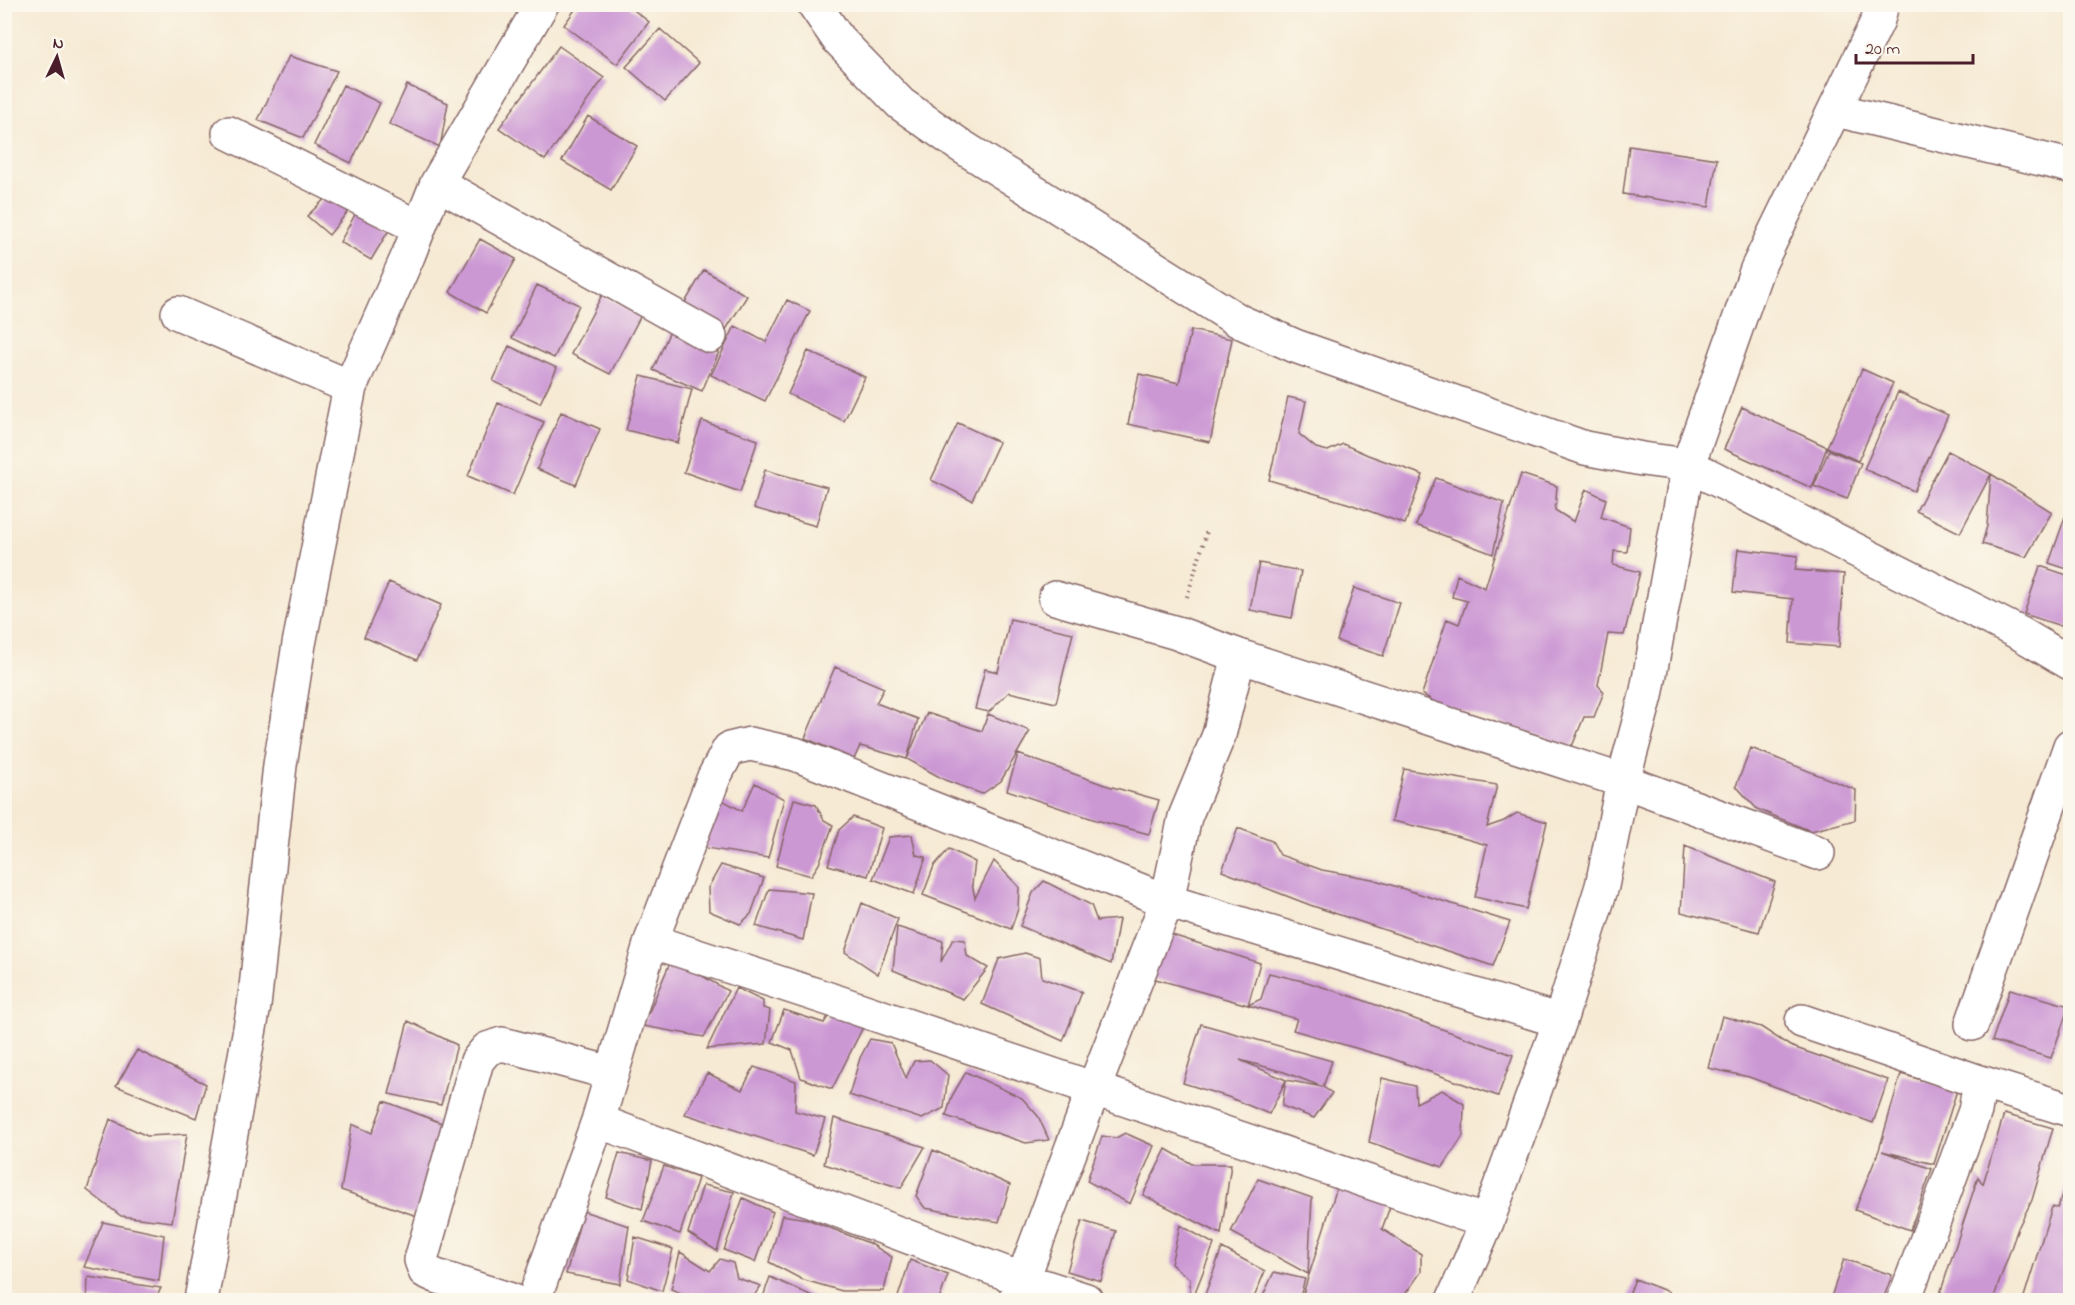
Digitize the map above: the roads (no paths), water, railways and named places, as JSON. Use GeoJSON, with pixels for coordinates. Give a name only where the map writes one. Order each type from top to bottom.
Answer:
{"type":"FeatureCollection","features":[{"type":"Feature","properties":{"kind":"street"},"geometry":{"type":"LineString","coordinates":[[201,1300],[254,1006],[280,765],[296,666],[350,387],[408,256],[437,183],[542,4]]}},
{"type":"Feature","properties":{"kind":"street"},"geometry":{"type":"LineString","coordinates":[[814,4],[838,39],[901,104],[958,144],[1239,321],[1295,346],[1585,448],[1689,465],[2021,634],[2070,663]]}},
{"type":"Feature","properties":{"kind":"street"},"geometry":{"type":"LineString","coordinates":[[1453,1300],[1487,1222],[1560,1021],[1602,886],[1623,781],[1646,696],[1689,465],[1757,269],[1836,110],[1878,20],[1882,4]]}},
{"type":"Feature","properties":{"kind":"street"},"geometry":{"type":"LineString","coordinates":[[1836,110],[2070,166]]}},
{"type":"Feature","properties":{"kind":"street"},"geometry":{"type":"LineString","coordinates":[[229,133],[418,227]]}},
{"type":"Feature","properties":{"kind":"street"},"geometry":{"type":"LineString","coordinates":[[437,183],[710,336]]}},
{"type":"Feature","properties":{"kind":"street"},"geometry":{"type":"LineString","coordinates":[[178,313],[350,387]]}},
{"type":"Feature","properties":{"kind":"street"},"geometry":{"type":"LineString","coordinates":[[1054,598],[1177,633],[1239,656],[1623,781],[1818,853]]}},
{"type":"Feature","properties":{"kind":"street"},"geometry":{"type":"LineString","coordinates":[[1020,1290],[1094,1088],[1167,901],[1185,817],[1219,735],[1239,656]]}},
{"type":"Feature","properties":{"kind":"street"},"geometry":{"type":"LineString","coordinates":[[534,1300],[597,1121],[651,941],[714,777],[729,749],[750,744],[795,754],[1167,901],[1560,1021]]}},
{"type":"Feature","properties":{"kind":"street"},"geometry":{"type":"LineString","coordinates":[[1972,1024],[2070,746]]}},
{"type":"Feature","properties":{"kind":"street"},"geometry":{"type":"LineString","coordinates":[[651,941],[836,1000],[1487,1222]]}},
{"type":"Feature","properties":{"kind":"street"},"geometry":{"type":"LineString","coordinates":[[1802,1021],[2070,1110]]}},
{"type":"Feature","properties":{"kind":"street"},"geometry":{"type":"LineString","coordinates":[[511,1300],[436,1276],[425,1270],[421,1260],[477,1061],[487,1049],[502,1044],[612,1073]]}},
{"type":"Feature","properties":{"kind":"street"},"geometry":{"type":"LineString","coordinates":[[1904,1300],[1975,1111],[1980,1082]]}},
{"type":"Feature","properties":{"kind":"street"},"geometry":{"type":"LineString","coordinates":[[597,1121],[1020,1290],[1086,1300]]}}]}
